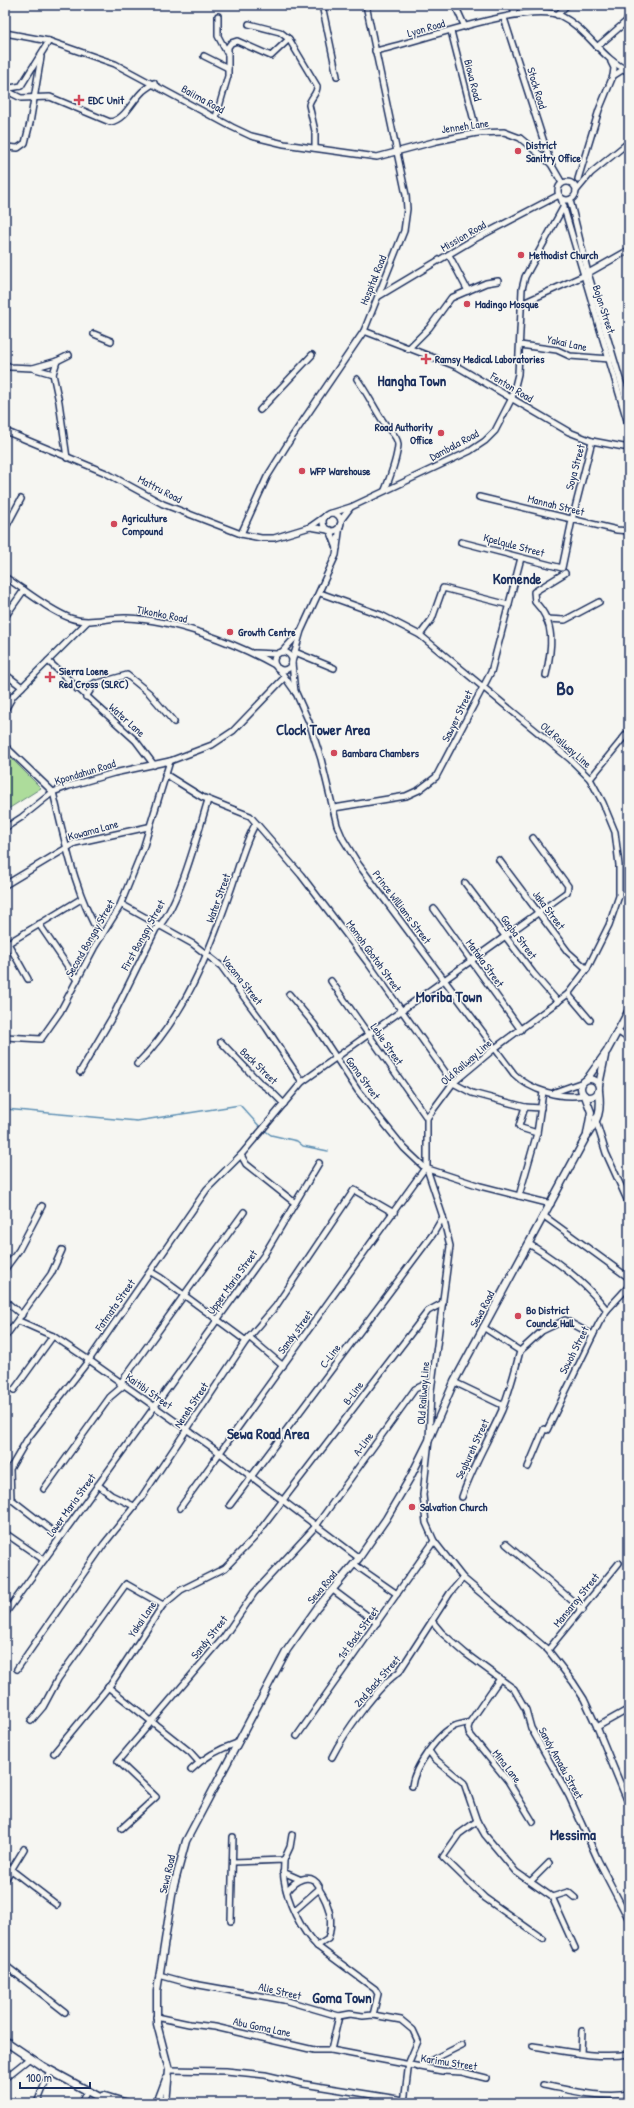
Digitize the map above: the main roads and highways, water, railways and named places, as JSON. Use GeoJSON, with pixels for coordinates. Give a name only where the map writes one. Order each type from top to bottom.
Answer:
{"type":"FeatureCollection","features":[{"type":"Feature","properties":{"kind":"highway"},"geometry":{"type":"LineString","coordinates":[[5,2041],[50,2071],[110,2103]]}},
{"type":"Feature","properties":{"kind":"highway"},"geometry":{"type":"LineString","coordinates":[[90,2092],[126,2103]]}},
{"type":"Feature","properties":{"kind":"main road"},"geometry":{"type":"LineString","coordinates":[[586,1137],[591,1112],[585,1095],[581,1089],[585,1080],[607,1051],[629,1010]]}},
{"type":"Feature","properties":{"kind":"main road"},"geometry":{"type":"LineString","coordinates":[[586,1137],[597,1122],[600,1110],[599,1088],[607,1051]]}},
{"type":"Feature","properties":{"kind":"main road"},"geometry":{"type":"LineString","coordinates":[[585,1080],[595,1080],[599,1088]]}},
{"type":"Feature","properties":{"kind":"main road"},"geometry":{"type":"LineString","coordinates":[[585,1095],[593,1096],[599,1088]]}},
{"type":"Feature","properties":{"kind":"main road","name":"Sewa Road"},"geometry":{"type":"LineString","coordinates":[[166,2103],[169,2072],[156,2017],[159,1975],[172,1889],[181,1856],[193,1826],[293,1641],[317,1608],[359,1558],[386,1519],[429,1440],[454,1382],[586,1137]]}},
{"type":"Feature","properties":{"kind":"main road"},"geometry":{"type":"LineString","coordinates":[[157,2103],[169,2072]]}},
{"type":"Feature","properties":{"kind":"waterway"},"geometry":{"type":"LineString","coordinates":[[5,1109],[137,1121],[240,1105],[261,1128]]}},
{"type":"Feature","properties":{"kind":"waterway"},"geometry":{"type":"LineString","coordinates":[[264,1130],[271,1135],[297,1141],[303,1146],[328,1151]]}},
{"type":"Feature","properties":{"kind":"place","name":"EDC Unit"},"geometry":{"type":"Point","coordinates":[79,100]}},
{"type":"Feature","properties":{"kind":"place","name":"District Sanitry Office"},"geometry":{"type":"Point","coordinates":[518,151]}},
{"type":"Feature","properties":{"kind":"place","name":"Methodist Church"},"geometry":{"type":"Point","coordinates":[521,255]}},
{"type":"Feature","properties":{"kind":"place","name":"Madingo Mosque"},"geometry":{"type":"Point","coordinates":[467,304]}},
{"type":"Feature","properties":{"kind":"place","name":"Ramsy Medical Laboratories"},"geometry":{"type":"Point","coordinates":[426,359]}},
{"type":"Feature","properties":{"kind":"place","name":"Road Authority Office"},"geometry":{"type":"Point","coordinates":[441,433]}},
{"type":"Feature","properties":{"kind":"place","name":"WFP Warehouse"},"geometry":{"type":"Point","coordinates":[302,471]}},
{"type":"Feature","properties":{"kind":"place","name":"Agriculture Compound"},"geometry":{"type":"Point","coordinates":[114,524]}},
{"type":"Feature","properties":{"kind":"place","name":"Growth Centre"},"geometry":{"type":"Point","coordinates":[230,632]}},
{"type":"Feature","properties":{"kind":"place","name":"Sierra Loene Red Cross (SLRC)"},"geometry":{"type":"Point","coordinates":[50,677]}},
{"type":"Feature","properties":{"kind":"place","name":"Bambara Chambers"},"geometry":{"type":"Point","coordinates":[334,753]}},
{"type":"Feature","properties":{"kind":"place","name":"Bo District Councle Hall"},"geometry":{"type":"Point","coordinates":[518,1316]}},
{"type":"Feature","properties":{"kind":"place","name":"Salvation Church"},"geometry":{"type":"Point","coordinates":[412,1507]}},
{"type":"Feature","properties":{"kind":"district","name":"Hangha Town"},"geometry":{"type":"Point","coordinates":[412,380]}},
{"type":"Feature","properties":{"kind":"district","name":"Komende"},"geometry":{"type":"Point","coordinates":[517,578]}},
{"type":"Feature","properties":{"kind":"district","name":"Bo"},"geometry":{"type":"Point","coordinates":[565,688]}},
{"type":"Feature","properties":{"kind":"district","name":"Clock Tower Area"},"geometry":{"type":"Point","coordinates":[323,729]}},
{"type":"Feature","properties":{"kind":"district","name":"Moriba Town"},"geometry":{"type":"Point","coordinates":[449,996]}},
{"type":"Feature","properties":{"kind":"district","name":"Sewa Road Area"},"geometry":{"type":"Point","coordinates":[268,1433]}},
{"type":"Feature","properties":{"kind":"district","name":"Messima"},"geometry":{"type":"Point","coordinates":[573,1834]}},
{"type":"Feature","properties":{"kind":"district","name":"Goma Town"},"geometry":{"type":"Point","coordinates":[342,1997]}}]}
